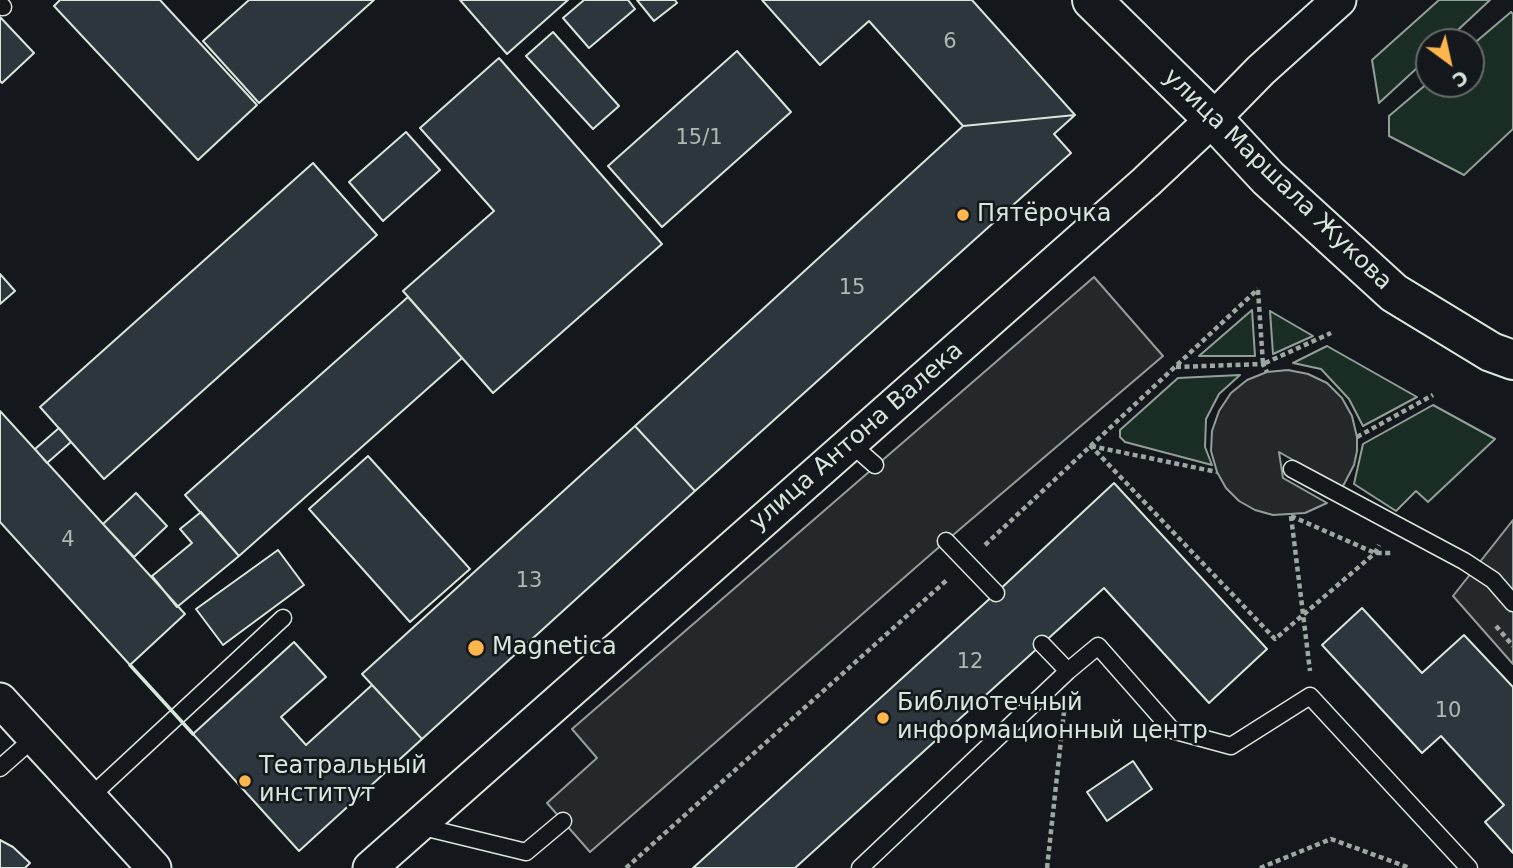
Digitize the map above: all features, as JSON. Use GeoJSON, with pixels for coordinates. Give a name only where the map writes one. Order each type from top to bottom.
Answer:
{"type":"FeatureCollection","features":[{"type":"Feature","properties":{"kind":"street","name":"улица Маршала Жукова"},"geometry":{"type":"LineString","coordinates":[[1092,0],[1213,119],[1268,178],[1394,293],[1491,352],[1513,360]]}},
{"type":"Feature","properties":{"kind":"street","name":"улица Антона Валека"},"geometry":{"type":"LineString","coordinates":[[370,868],[1146,182],[1261,70],[1339,0]]}},
{"type":"Feature","properties":{"kind":"street"},"geometry":{"type":"LineString","coordinates":[[0,700],[154,868]]}},
{"type":"Feature","properties":{"kind":"lane"},"geometry":{"type":"LineString","coordinates":[[850,443],[874,465]]}},
{"type":"Feature","properties":{"kind":"lane"},"geometry":{"type":"LineString","coordinates":[[1292,469],[1464,561],[1493,580],[1513,603]]}},
{"type":"Feature","properties":{"kind":"lane"},"geometry":{"type":"LineString","coordinates":[[946,541],[996,593]]}},
{"type":"Feature","properties":{"kind":"lane"},"geometry":{"type":"LineString","coordinates":[[89,798],[283,618]]}},
{"type":"Feature","properties":{"kind":"lane"},"geometry":{"type":"LineString","coordinates":[[1042,644],[1068,671]]}},
{"type":"Feature","properties":{"kind":"lane"},"geometry":{"type":"LineString","coordinates":[[860,868],[1068,671],[1098,646],[1172,730],[1231,746],[1310,696],[1469,868]]}},
{"type":"Feature","properties":{"kind":"lane"},"geometry":{"type":"LineString","coordinates":[[0,768],[34,738]]}},
{"type":"Feature","properties":{"kind":"lane"},"geometry":{"type":"LineString","coordinates":[[416,825],[526,852],[563,821]]}},
{"type":"Feature","properties":{"kind":"path"},"geometry":{"type":"LineString","coordinates":[[1258,289],[1264,364],[1267,372]]}},
{"type":"Feature","properties":{"kind":"path"},"geometry":{"type":"LineString","coordinates":[[1176,367],[1264,364],[1331,333]]}},
{"type":"Feature","properties":{"kind":"path"},"geometry":{"type":"LineString","coordinates":[[1357,437],[1433,395]]}},
{"type":"Feature","properties":{"kind":"path"},"geometry":{"type":"LineString","coordinates":[[1217,472],[1090,446],[1275,639],[1375,552]]}},
{"type":"Feature","properties":{"kind":"path"},"geometry":{"type":"LineString","coordinates":[[1310,696],[1310,665],[1291,516],[1375,552],[1394,552]]}},
{"type":"Feature","properties":{"kind":"path"},"geometry":{"type":"LineString","coordinates":[[1487,615],[1513,646]]}},
{"type":"Feature","properties":{"kind":"path"},"geometry":{"type":"LineString","coordinates":[[1046,868],[1068,671]]}},
{"type":"Feature","properties":{"kind":"path"},"geometry":{"type":"LineString","coordinates":[[1260,868],[1331,839],[1410,868]]}},
{"type":"Feature","properties":{"kind":"green space"},"geometry":{"type":"Polygon","coordinates":[[[1439,0],[1490,0],[1460,28],[1415,28],[1415,70],[1379,103],[1372,60],[1439,0]]]}},
{"type":"Feature","properties":{"kind":"green space"},"geometry":{"type":"Polygon","coordinates":[[[1511,12],[1513,14],[1513,129],[1464,175],[1389,136],[1389,116],[1415,94],[1415,98],[1485,98],[1485,34],[1511,12]]]}},
{"type":"Feature","properties":{"kind":"green space"},"geometry":{"type":"Polygon","coordinates":[[[1252,310],[1255,356],[1199,356],[1252,310]]]}},
{"type":"Feature","properties":{"kind":"green space"},"geometry":{"type":"Polygon","coordinates":[[[1270,311],[1313,336],[1273,354],[1270,311]]]}},
{"type":"Feature","properties":{"kind":"green space"},"geometry":{"type":"Polygon","coordinates":[[[1327,346],[1417,397],[1363,426],[1349,399],[1321,369],[1293,363],[1327,346]]]}},
{"type":"Feature","properties":{"kind":"green space"},"geometry":{"type":"Polygon","coordinates":[[[1240,375],[1219,394],[1206,419],[1205,447],[1212,465],[1125,442],[1120,437],[1120,430],[1178,378],[1240,375]]]}},
{"type":"Feature","properties":{"kind":"green space"},"geometry":{"type":"Polygon","coordinates":[[[1433,405],[1495,439],[1428,502],[1416,491],[1396,511],[1354,484],[1363,444],[1433,405]]]}},
{"type":"Feature","properties":{"kind":"shaded area"},"geometry":{"type":"Polygon","coordinates":[[[1094,277],[1163,356],[946,541],[590,852],[547,803],[597,758],[572,729],[1094,277]]]}},
{"type":"Feature","properties":{"kind":"shaded area"},"geometry":{"type":"Polygon","coordinates":[[[1288,370],[1308,374],[1327,383],[1342,398],[1352,416],[1357,451],[1354,465],[1342,488],[1279,452],[1283,478],[1327,503],[1305,513],[1273,515],[1255,510],[1239,501],[1226,488],[1217,472],[1211,451],[1212,431],[1219,411],[1231,393],[1247,380],[1267,372],[1288,370]]]}},
{"type":"Feature","properties":{"kind":"shaded area"},"geometry":{"type":"Polygon","coordinates":[[[1513,520],[1513,664],[1453,596],[1513,520]]]}},
{"type":"Feature","properties":{"kind":"building"},"geometry":{"type":"Polygon","coordinates":[[[60,0],[160,0],[257,105],[198,160],[54,6],[60,0]]]}},
{"type":"Feature","properties":{"kind":"building"},"geometry":{"type":"Polygon","coordinates":[[[249,0],[374,0],[259,103],[203,41],[249,0]]]}},
{"type":"Feature","properties":{"kind":"building"},"geometry":{"type":"Polygon","coordinates":[[[460,0],[568,0],[507,54],[460,0]]]}},
{"type":"Feature","properties":{"kind":"building"},"geometry":{"type":"Polygon","coordinates":[[[584,0],[628,0],[635,9],[589,48],[563,18],[584,0]]]}},
{"type":"Feature","properties":{"kind":"building"},"geometry":{"type":"Polygon","coordinates":[[[637,0],[675,0],[677,3],[654,21],[637,0]]]}},
{"type":"Feature","properties":{"kind":"building"},"geometry":{"type":"Polygon","coordinates":[[[762,0],[972,0],[1075,115],[963,126],[869,21],[820,65],[762,0]]]}},
{"type":"Feature","properties":{"kind":"building"},"geometry":{"type":"Polygon","coordinates":[[[0,17],[34,53],[2,83],[0,81],[0,17]]]}},
{"type":"Feature","properties":{"kind":"building"},"geometry":{"type":"Polygon","coordinates":[[[553,32],[619,106],[593,129],[526,56],[553,32]]]}},
{"type":"Feature","properties":{"kind":"building"},"geometry":{"type":"Polygon","coordinates":[[[737,51],[791,112],[662,227],[608,166],[737,51]]]}},
{"type":"Feature","properties":{"kind":"building"},"geometry":{"type":"Polygon","coordinates":[[[499,58],[662,244],[493,393],[403,291],[494,211],[420,128],[499,58]]]}},
{"type":"Feature","properties":{"kind":"building"},"geometry":{"type":"Polygon","coordinates":[[[1075,115],[1054,134],[1071,153],[695,491],[635,426],[963,126],[1075,115]]]}},
{"type":"Feature","properties":{"kind":"building"},"geometry":{"type":"Polygon","coordinates":[[[406,132],[440,170],[383,221],[349,182],[406,132]]]}},
{"type":"Feature","properties":{"kind":"building"},"geometry":{"type":"Polygon","coordinates":[[[313,163],[377,235],[104,479],[40,407],[313,163]]]}},
{"type":"Feature","properties":{"kind":"building"},"geometry":{"type":"Polygon","coordinates":[[[0,274],[15,291],[0,304],[0,274]]]}},
{"type":"Feature","properties":{"kind":"building"},"geometry":{"type":"Polygon","coordinates":[[[408,297],[462,358],[239,556],[185,495],[408,297]]]}},
{"type":"Feature","properties":{"kind":"building"},"geometry":{"type":"Polygon","coordinates":[[[0,411],[185,614],[130,665],[0,522],[0,411]]]}},
{"type":"Feature","properties":{"kind":"building"},"geometry":{"type":"Polygon","coordinates":[[[635,426],[695,491],[422,739],[362,674],[635,426]]]}},
{"type":"Feature","properties":{"kind":"building"},"geometry":{"type":"Polygon","coordinates":[[[59,428],[71,442],[47,463],[35,449],[59,428]]]}},
{"type":"Feature","properties":{"kind":"building"},"geometry":{"type":"Polygon","coordinates":[[[368,456],[470,569],[410,622],[309,509],[368,456]]]}},
{"type":"Feature","properties":{"kind":"building"},"geometry":{"type":"Polygon","coordinates":[[[1114,483],[1267,649],[1209,703],[1104,588],[795,868],[693,868],[996,593],[1114,483]]]}},
{"type":"Feature","properties":{"kind":"building"},"geometry":{"type":"Polygon","coordinates":[[[136,493],[167,526],[134,557],[103,524],[136,493]]]}},
{"type":"Feature","properties":{"kind":"building"},"geometry":{"type":"Polygon","coordinates":[[[201,512],[239,556],[177,607],[152,576],[192,543],[180,529],[201,512]]]}},
{"type":"Feature","properties":{"kind":"building"},"geometry":{"type":"Polygon","coordinates":[[[278,550],[304,585],[223,645],[196,609],[278,550]]]}},
{"type":"Feature","properties":{"kind":"building"},"geometry":{"type":"Polygon","coordinates":[[[1362,608],[1422,673],[1464,635],[1513,687],[1513,853],[1485,822],[1504,805],[1441,736],[1422,753],[1322,645],[1362,608]]]}},
{"type":"Feature","properties":{"kind":"building"},"geometry":{"type":"Polygon","coordinates":[[[294,642],[326,677],[281,717],[306,745],[372,685],[422,739],[299,851],[193,734],[294,642]]]}},
{"type":"Feature","properties":{"kind":"building"},"geometry":{"type":"Polygon","coordinates":[[[1133,761],[1152,789],[1107,821],[1087,792],[1133,761]]]}},
{"type":"Feature","properties":{"kind":"building"},"geometry":{"type":"Polygon","coordinates":[[[0,840],[13,847],[30,863],[25,868],[0,868],[0,840]]]}},
{"type":"Feature","properties":{"kind":"wall"},"geometry":{"type":"LineString","coordinates":[[130,665],[193,734]]}},
{"type":"Feature","properties":{"kind":"place","name":"Пятёрочка"},"geometry":{"type":"Point","coordinates":[963,215]}},
{"type":"Feature","properties":{"kind":"place","name":"Magnetica"},"geometry":{"type":"Point","coordinates":[476,648]}},
{"type":"Feature","properties":{"kind":"place","name":"Библиотечный информационный центр"},"geometry":{"type":"Point","coordinates":[883,718]}},
{"type":"Feature","properties":{"kind":"place","name":"Театральный институт"},"geometry":{"type":"Point","coordinates":[245,781]}}]}
